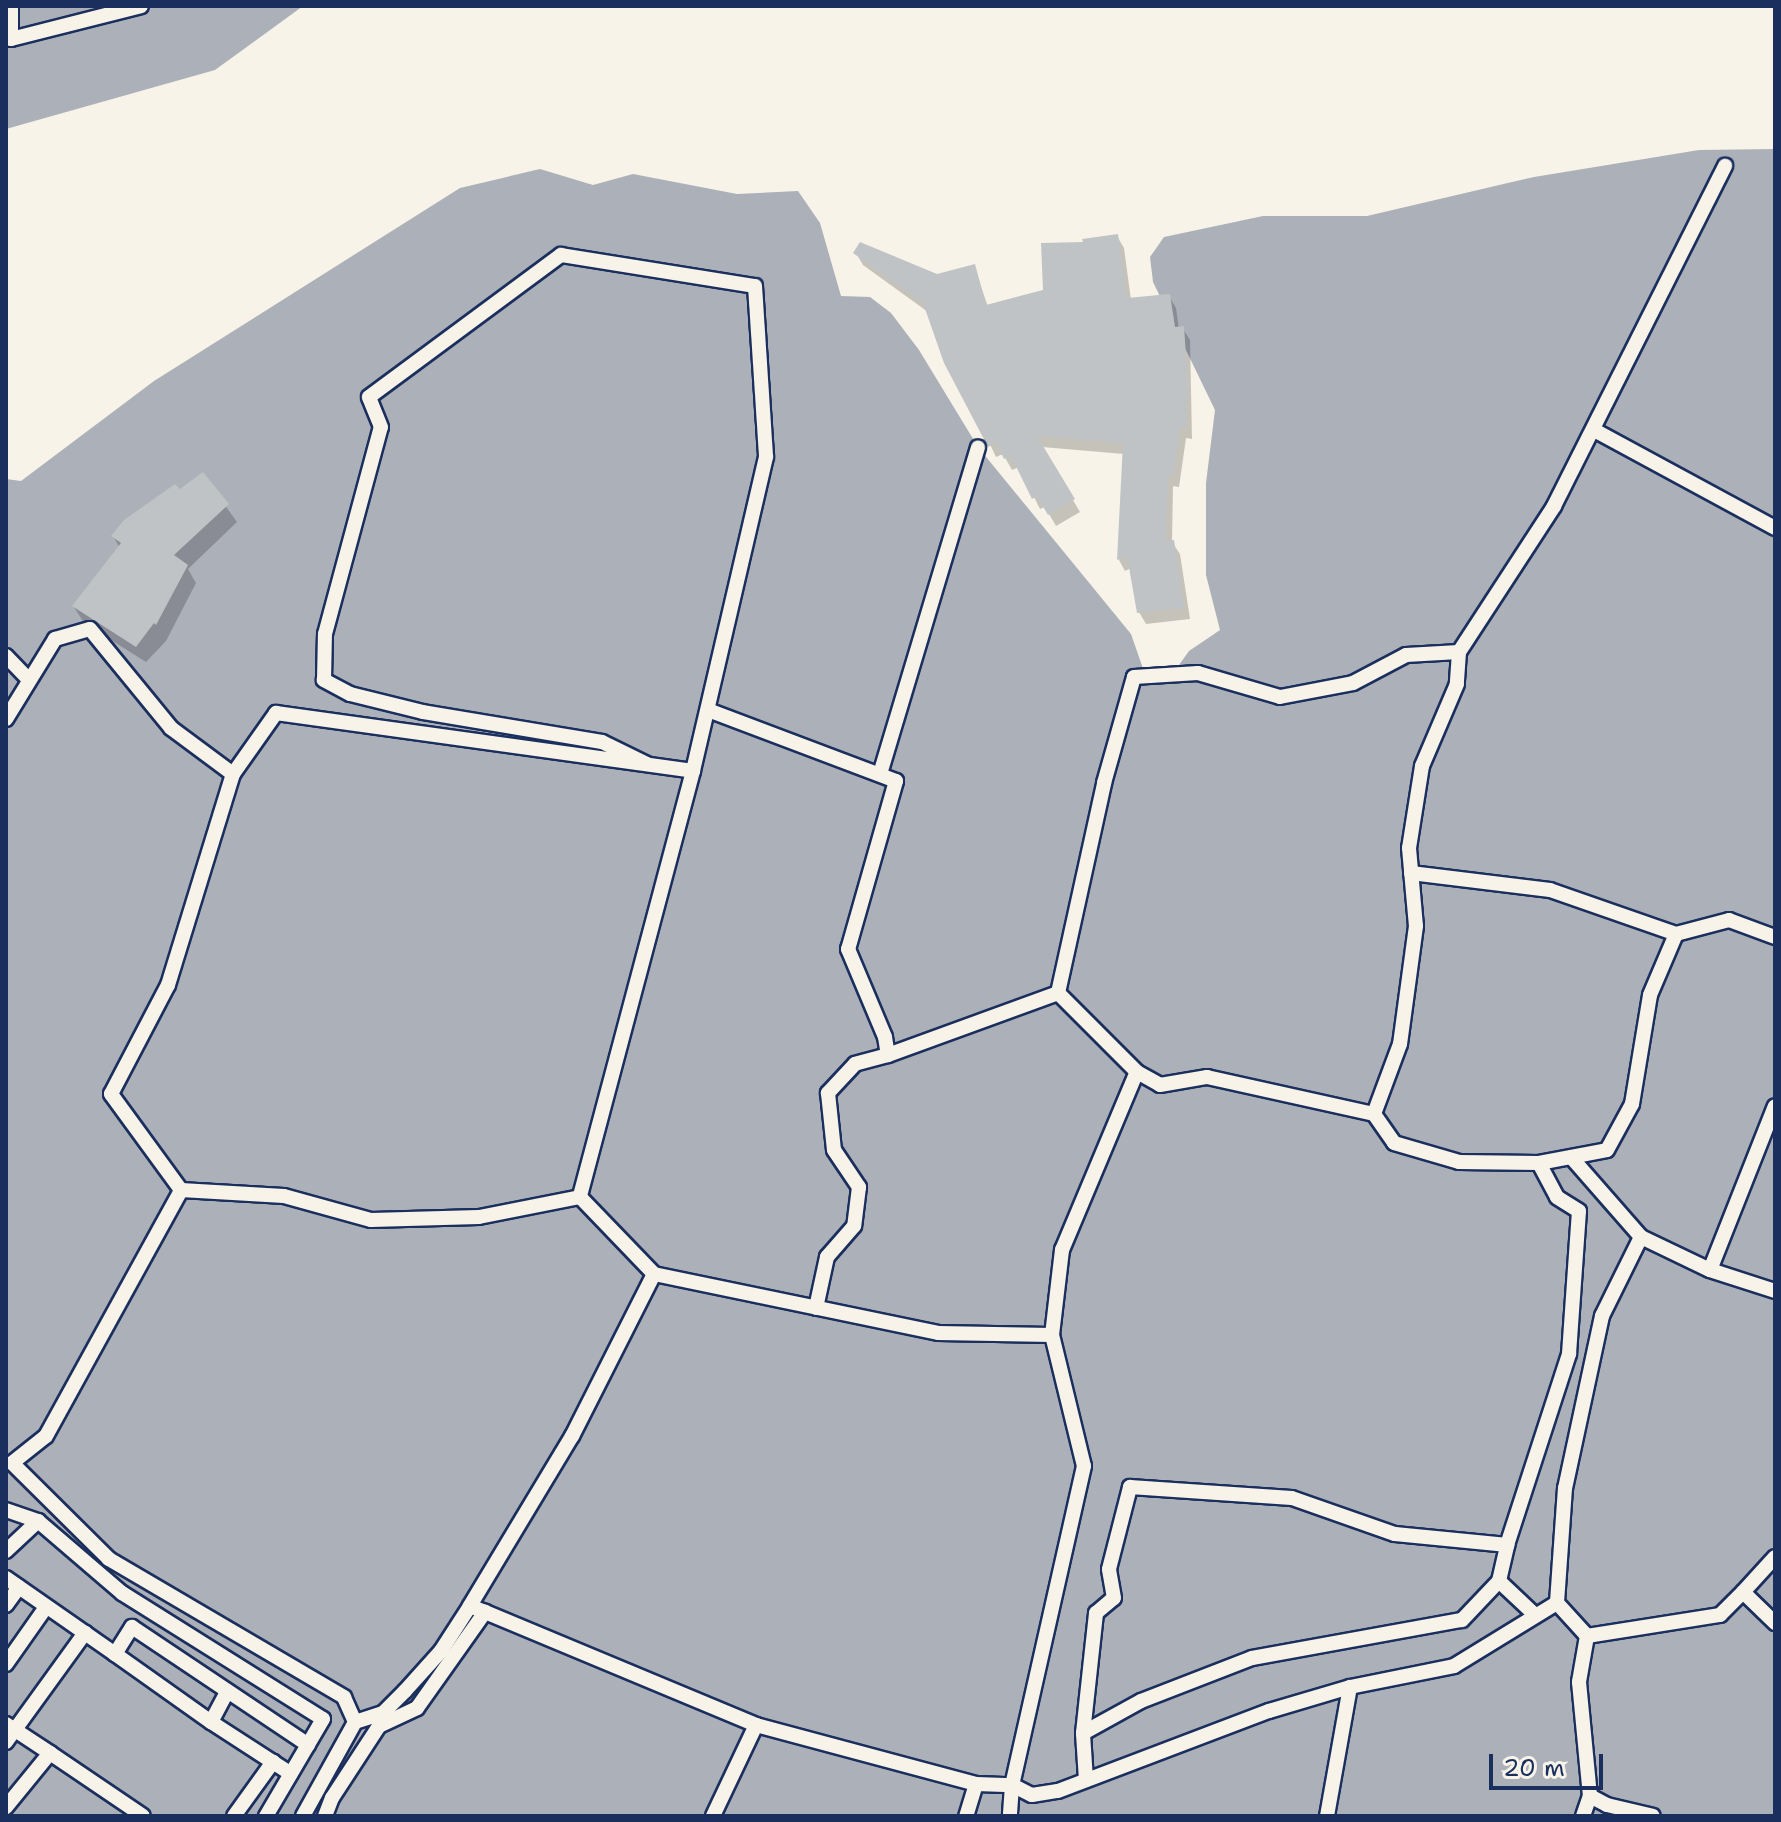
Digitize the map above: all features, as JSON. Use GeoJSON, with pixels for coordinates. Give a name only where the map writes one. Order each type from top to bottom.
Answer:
{"type":"FeatureCollection","features":[{"type":"Feature","properties":{"kind":"lane"},"geometry":{"type":"LineString","coordinates":[[11,6],[9,39],[141,6]]}},
{"type":"Feature","properties":{"kind":"lane"},"geometry":{"type":"LineString","coordinates":[[1374,1114],[1400,1044],[1416,926],[1409,848],[1422,766],[1457,684],[1459,652],[1554,506],[1725,166]]}},
{"type":"Feature","properties":{"kind":"lane"},"geometry":{"type":"LineString","coordinates":[[580,1197],[693,771],[766,457],[755,286],[561,255],[369,397],[381,427],[325,634],[324,680],[350,694],[423,712],[602,742],[647,764]]}},
{"type":"Feature","properties":{"kind":"lane"},"geometry":{"type":"LineString","coordinates":[[1594,430],[1775,528]]}},
{"type":"Feature","properties":{"kind":"lane"},"geometry":{"type":"LineString","coordinates":[[880,774],[978,447]]}},
{"type":"Feature","properties":{"kind":"lane"},"geometry":{"type":"LineString","coordinates":[[6,719],[55,639],[90,629],[171,728],[233,774]]}},
{"type":"Feature","properties":{"kind":"lane"},"geometry":{"type":"LineString","coordinates":[[1058,993],[1104,783],[1134,677],[1198,673],[1280,697],[1353,683],[1406,655],[1459,652]]}},
{"type":"Feature","properties":{"kind":"lane"},"geometry":{"type":"LineString","coordinates":[[6,656],[29,680]]}},
{"type":"Feature","properties":{"kind":"lane"},"geometry":{"type":"LineString","coordinates":[[708,710],[896,781],[848,949],[885,1037],[888,1055]]}},
{"type":"Feature","properties":{"kind":"lane"},"geometry":{"type":"LineString","coordinates":[[181,1190],[111,1094],[168,985],[233,774],[276,713],[693,771]]}},
{"type":"Feature","properties":{"kind":"lane"},"geometry":{"type":"LineString","coordinates":[[1411,873],[1550,890],[1676,934],[1729,920],[1775,937]]}},
{"type":"Feature","properties":{"kind":"lane"},"geometry":{"type":"LineString","coordinates":[[1058,993],[1137,1072],[1160,1085],[1207,1077],[1374,1114],[1394,1143],[1459,1162],[1539,1163],[1607,1150],[1632,1104],[1650,995],[1676,934]]}},
{"type":"Feature","properties":{"kind":"lane"},"geometry":{"type":"LineString","coordinates":[[816,1308],[827,1257],[854,1226],[859,1187],[834,1150],[828,1093],[855,1064],[1058,993]]}},
{"type":"Feature","properties":{"kind":"lane"},"geometry":{"type":"LineString","coordinates":[[1010,1816],[1012,1785],[1084,1466],[1052,1335],[1062,1250],[1137,1072]]}},
{"type":"Feature","properties":{"kind":"lane"},"geometry":{"type":"LineString","coordinates":[[1710,1270],[1775,1106]]}},
{"type":"Feature","properties":{"kind":"lane"},"geometry":{"type":"LineString","coordinates":[[1571,1157],[1641,1237],[1710,1270],[1775,1291]]}},
{"type":"Feature","properties":{"kind":"lane"},"geometry":{"type":"LineString","coordinates":[[1083,1733],[1141,1701],[1252,1658],[1462,1620],[1499,1581],[1507,1545],[1569,1354],[1579,1211],[1557,1197],[1539,1163]]}},
{"type":"Feature","properties":{"kind":"lane"},"geometry":{"type":"LineString","coordinates":[[181,1190],[284,1196],[371,1220],[479,1217],[580,1197]]}},
{"type":"Feature","properties":{"kind":"lane"},"geometry":{"type":"LineString","coordinates":[[181,1190],[46,1436],[8,1465],[109,1559],[344,1697],[355,1722]]}},
{"type":"Feature","properties":{"kind":"lane"},"geometry":{"type":"LineString","coordinates":[[580,1197],[654,1274],[938,1333],[1052,1335]]}},
{"type":"Feature","properties":{"kind":"lane"},"geometry":{"type":"LineString","coordinates":[[1587,1636],[1557,1603],[1565,1488],[1602,1316],[1641,1237]]}},
{"type":"Feature","properties":{"kind":"lane"},"geometry":{"type":"LineString","coordinates":[[303,1816],[355,1722],[383,1713],[441,1651],[572,1436],[654,1274]]}},
{"type":"Feature","properties":{"kind":"lane"},"geometry":{"type":"LineString","coordinates":[[1086,1780],[1083,1733],[1096,1613],[1114,1598],[1109,1569],[1130,1487],[1292,1498],[1395,1534],[1507,1545]]}},
{"type":"Feature","properties":{"kind":"lane"},"geometry":{"type":"LineString","coordinates":[[6,1510],[38,1521],[122,1593],[323,1719],[266,1816]]}},
{"type":"Feature","properties":{"kind":"lane"},"geometry":{"type":"LineString","coordinates":[[6,1551],[38,1521]]}},
{"type":"Feature","properties":{"kind":"lane"},"geometry":{"type":"LineString","coordinates":[[1587,1636],[1720,1615],[1775,1557]]}},
{"type":"Feature","properties":{"kind":"lane"},"geometry":{"type":"LineString","coordinates":[[1499,1581],[1534,1614]]}},
{"type":"Feature","properties":{"kind":"lane"},"geometry":{"type":"LineString","coordinates":[[6,1605],[12,1583],[291,1774]]}},
{"type":"Feature","properties":{"kind":"lane"},"geometry":{"type":"LineString","coordinates":[[1743,1592],[1775,1623]]}},
{"type":"Feature","properties":{"kind":"lane"},"geometry":{"type":"LineString","coordinates":[[470,1606],[756,1725],[976,1784],[1012,1785],[1032,1795],[1058,1791],[1269,1711],[1350,1687],[1454,1666],[1534,1614],[1557,1603]]}},
{"type":"Feature","properties":{"kind":"lane"},"geometry":{"type":"LineString","coordinates":[[6,1664],[46,1607]]}},
{"type":"Feature","properties":{"kind":"lane"},"geometry":{"type":"LineString","coordinates":[[325,1816],[332,1798],[379,1726],[417,1708],[485,1612]]}},
{"type":"Feature","properties":{"kind":"lane"},"geometry":{"type":"LineString","coordinates":[[115,1654],[132,1627],[308,1745]]}},
{"type":"Feature","properties":{"kind":"lane"},"geometry":{"type":"LineString","coordinates":[[85,1633],[9,1732],[50,1753],[136,1814]]}},
{"type":"Feature","properties":{"kind":"lane"},"geometry":{"type":"LineString","coordinates":[[1583,1816],[1590,1796],[1579,1682],[1587,1636]]}},
{"type":"Feature","properties":{"kind":"lane"},"geometry":{"type":"LineString","coordinates":[[1327,1816],[1350,1687]]}},
{"type":"Feature","properties":{"kind":"lane"},"geometry":{"type":"LineString","coordinates":[[211,1722],[227,1692]]}},
{"type":"Feature","properties":{"kind":"lane"},"geometry":{"type":"LineString","coordinates":[[713,1816],[756,1725]]}},
{"type":"Feature","properties":{"kind":"lane"},"geometry":{"type":"LineString","coordinates":[[6,1807],[50,1753]]}},
{"type":"Feature","properties":{"kind":"lane"},"geometry":{"type":"LineString","coordinates":[[234,1816],[273,1762]]}},
{"type":"Feature","properties":{"kind":"lane"},"geometry":{"type":"LineString","coordinates":[[966,1816],[976,1784]]}},
{"type":"Feature","properties":{"kind":"lane"},"geometry":{"type":"LineString","coordinates":[[1590,1796],[1607,1805],[1653,1816]]}},
{"type":"Feature","properties":{"kind":"shaded area"},"geometry":{"type":"Polygon","coordinates":[[[6,6],[303,6],[215,70],[6,129],[6,6]]]}},
{"type":"Feature","properties":{"kind":"shaded area"},"geometry":{"type":"Polygon","coordinates":[[[1775,149],[1775,1816],[6,1816],[6,479],[21,481],[154,381],[460,188],[540,169],[593,185],[633,174],[737,194],[798,191],[820,223],[841,296],[870,297],[891,313],[919,350],[978,447],[1131,634],[1147,680],[1169,679],[1189,651],[1220,630],[1206,575],[1206,483],[1215,410],[1153,282],[1150,257],[1164,237],[1263,216],[1367,216],[1534,177],[1699,150],[1775,149]]]}},
{"type":"Feature","properties":{"kind":"building"},"geometry":{"type":"Polygon","coordinates":[[[1118,234],[1127,298],[1170,294],[1175,327],[1184,326],[1188,386],[1186,428],[1180,427],[1173,476],[1168,475],[1166,541],[1174,540],[1184,608],[1137,613],[1127,556],[1117,560],[1123,443],[1037,436],[1075,499],[1048,515],[1037,496],[1032,499],[1011,456],[1004,459],[996,443],[988,447],[944,363],[923,303],[853,253],[860,242],[937,274],[975,264],[986,305],[1043,290],[1041,243],[1083,242],[1082,239],[1118,234]]]}},
{"type":"Feature","properties":{"kind":"building"},"geometry":{"type":"Polygon","coordinates":[[[203,472],[229,504],[174,555],[188,565],[156,625],[154,623],[136,647],[72,606],[121,543],[111,536],[124,520],[175,484],[180,489],[203,472]]]}}]}
